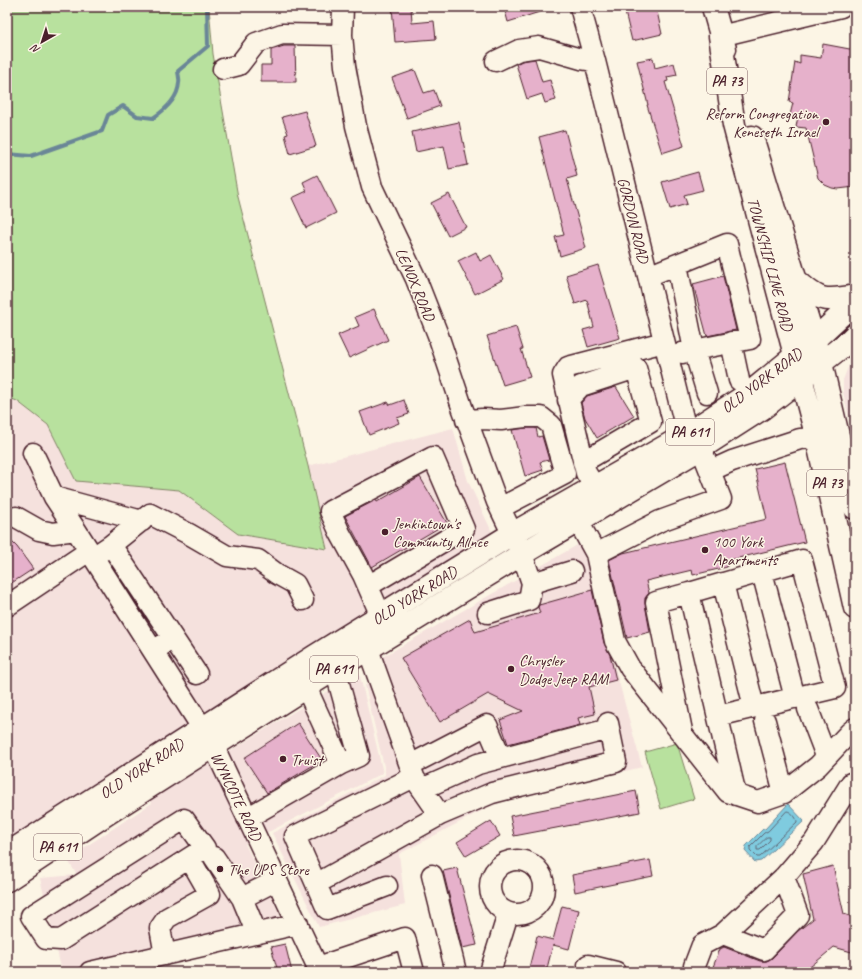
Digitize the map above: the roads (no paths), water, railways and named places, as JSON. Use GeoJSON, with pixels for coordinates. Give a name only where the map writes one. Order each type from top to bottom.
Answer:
{"type":"FeatureCollection","features":[{"type":"Feature","properties":{"kind":"main road","name":"TOWNSHIP LINE ROAD"},"geometry":{"type":"LineString","coordinates":[[713,7],[720,36],[765,177],[813,341],[821,363],[855,508]]}},
{"type":"Feature","properties":{"kind":"main road","name":"TOWNSHIP LINE ROAD"},"geometry":{"type":"LineString","coordinates":[[720,36],[734,125],[817,438],[855,608]]}},
{"type":"Feature","properties":{"kind":"main road"},"geometry":{"type":"LineString","coordinates":[[795,279],[808,291],[824,299],[831,300],[855,296]]}},
{"type":"Feature","properties":{"kind":"main road","name":"OLD YORK ROAD"},"geometry":{"type":"LineString","coordinates":[[7,854],[207,737],[306,687],[578,521],[694,441],[795,354],[813,341],[855,302]]}},
{"type":"Feature","properties":{"kind":"main road","name":"OLD YORK ROAD"},"geometry":{"type":"LineString","coordinates":[[7,880],[108,813],[207,737],[359,629],[512,534],[594,487],[763,408],[848,342],[855,334]]}},
{"type":"Feature","properties":{"kind":"main road"},"geometry":{"type":"LineString","coordinates":[[359,629],[368,649]]}},
{"type":"Feature","properties":{"kind":"street","name":"LENOX ROAD"},"geometry":{"type":"LineString","coordinates":[[343,7],[342,35],[344,66],[356,126],[372,187],[416,279],[438,335],[466,420],[500,508],[522,554],[532,583]]}},
{"type":"Feature","properties":{"kind":"street","name":"GORDON ROAD"},"geometry":{"type":"LineString","coordinates":[[580,7],[595,61],[666,350],[694,441],[710,471],[721,499],[660,521],[596,554]]}},
{"type":"Feature","properties":{"kind":"street"},"geometry":{"type":"LineString","coordinates":[[720,36],[841,7]]}},
{"type":"Feature","properties":{"kind":"street"},"geometry":{"type":"LineString","coordinates":[[223,69],[238,65],[256,44],[282,34],[342,35]]}},
{"type":"Feature","properties":{"kind":"street"},"geometry":{"type":"LineString","coordinates":[[496,61],[520,50],[539,47],[581,59],[595,61]]}},
{"type":"Feature","properties":{"kind":"street"},"geometry":{"type":"LineString","coordinates":[[594,487],[586,473],[568,400],[563,375],[568,367],[666,350],[694,350],[750,339],[727,244],[648,276]]}},
{"type":"Feature","properties":{"kind":"street"},"geometry":{"type":"LineString","coordinates":[[677,265],[694,350],[707,393]]}},
{"type":"Feature","properties":{"kind":"street"},"geometry":{"type":"LineString","coordinates":[[731,342],[739,380]]}},
{"type":"Feature","properties":{"kind":"street"},"geometry":{"type":"LineString","coordinates":[[568,400],[581,386],[636,368],[651,422],[583,462]]}},
{"type":"Feature","properties":{"kind":"street"},"geometry":{"type":"LineString","coordinates":[[466,420],[501,420],[541,417],[551,425],[565,474],[500,508]]}},
{"type":"Feature","properties":{"kind":"street"},"geometry":{"type":"LineString","coordinates":[[710,471],[732,461],[800,439],[817,438]]}},
{"type":"Feature","properties":{"kind":"street","name":"WYNCOTE ROAD"},"geometry":{"type":"LineString","coordinates":[[33,453],[54,497],[207,737],[248,818],[319,969]]}},
{"type":"Feature","properties":{"kind":"street"},"geometry":{"type":"LineString","coordinates":[[368,586],[464,529],[432,457],[330,511],[368,586],[381,616]]}},
{"type":"Feature","properties":{"kind":"street"},"geometry":{"type":"LineString","coordinates":[[54,497],[142,521]]}},
{"type":"Feature","properties":{"kind":"street"},"geometry":{"type":"LineString","coordinates":[[7,606],[91,554],[111,545],[150,514],[227,556],[258,560],[277,574],[295,584],[303,600]]}},
{"type":"Feature","properties":{"kind":"street"},"geometry":{"type":"LineString","coordinates":[[16,517],[39,530],[52,533],[76,530]]}},
{"type":"Feature","properties":{"kind":"street"},"geometry":{"type":"LineString","coordinates":[[578,521],[596,554],[615,641],[630,668],[728,792],[758,802],[784,793],[818,766],[826,756],[855,728]]}},
{"type":"Feature","properties":{"kind":"street"},"geometry":{"type":"LineString","coordinates":[[111,545],[197,674]]}},
{"type":"Feature","properties":{"kind":"street"},"geometry":{"type":"LineString","coordinates":[[682,734],[656,602],[802,560],[835,688],[802,703],[760,714],[718,716]]}},
{"type":"Feature","properties":{"kind":"street"},"geometry":{"type":"LineString","coordinates":[[488,613],[529,600],[532,583],[572,571]]}},
{"type":"Feature","properties":{"kind":"street"},"geometry":{"type":"LineString","coordinates":[[762,572],[802,703],[826,756]]}},
{"type":"Feature","properties":{"kind":"street"},"geometry":{"type":"LineString","coordinates":[[723,583],[784,793]]}},
{"type":"Feature","properties":{"kind":"street"},"geometry":{"type":"LineString","coordinates":[[689,592],[736,795]]}},
{"type":"Feature","properties":{"kind":"street"},"geometry":{"type":"LineString","coordinates":[[153,652],[173,638]]}},
{"type":"Feature","properties":{"kind":"street"},"geometry":{"type":"LineString","coordinates":[[368,649],[415,777],[440,815]]}},
{"type":"Feature","properties":{"kind":"street"},"geometry":{"type":"LineString","coordinates":[[248,818],[340,764],[359,756],[335,669]]}},
{"type":"Feature","properties":{"kind":"street"},"geometry":{"type":"LineString","coordinates":[[306,687],[340,764]]}},
{"type":"Feature","properties":{"kind":"street"},"geometry":{"type":"LineString","coordinates":[[387,886],[327,909],[295,836],[415,777],[487,725],[501,758]]}},
{"type":"Feature","properties":{"kind":"street"},"geometry":{"type":"LineString","coordinates":[[316,884],[440,815],[492,792],[616,762],[608,726],[501,758],[415,777]]}},
{"type":"Feature","properties":{"kind":"street"},"geometry":{"type":"LineString","coordinates":[[695,972],[694,966],[702,945],[723,934],[784,877],[814,842],[854,784]]}},
{"type":"Feature","properties":{"kind":"street"},"geometry":{"type":"LineString","coordinates":[[184,819],[205,848],[190,859],[60,940],[46,939],[30,916],[184,819]]}},
{"type":"Feature","properties":{"kind":"street"},"geometry":{"type":"LineString","coordinates":[[214,857],[242,898],[257,934]]}},
{"type":"Feature","properties":{"kind":"street"},"geometry":{"type":"LineString","coordinates":[[165,955],[160,928],[167,918],[210,894],[190,859]]}},
{"type":"Feature","properties":{"kind":"street"},"geometry":{"type":"LineString","coordinates":[[432,875],[456,972]]}},
{"type":"Feature","properties":{"kind":"street"},"geometry":{"type":"LineString","coordinates":[[723,934],[764,950],[798,915],[784,877]]}},
{"type":"Feature","properties":{"kind":"street"},"geometry":{"type":"LineString","coordinates":[[242,898],[277,880]]}},
{"type":"Feature","properties":{"kind":"street"},"geometry":{"type":"LineString","coordinates":[[490,972],[508,914]]}},
{"type":"Feature","properties":{"kind":"street"},"geometry":{"type":"LineString","coordinates":[[90,972],[298,924]]}},
{"type":"Feature","properties":{"kind":"street"},"geometry":{"type":"LineString","coordinates":[[319,969],[405,938],[414,972]]}},
{"type":"Feature","properties":{"kind":"street"},"geometry":{"type":"LineString","coordinates":[[588,965],[616,972]]}},
{"type":"Feature","properties":{"kind":"water"},"geometry":{"type":"Polygon","coordinates":[[[788,804],[804,821],[761,861],[755,862],[745,851],[746,846],[763,829],[765,829],[788,804]]]}},
{"type":"Feature","properties":{"kind":"waterway"},"geometry":{"type":"LineString","coordinates":[[7,154],[31,156],[102,131],[108,115],[123,106],[137,116],[153,118],[158,115],[170,104],[176,94],[179,81],[178,71],[208,46],[207,7]]}},
{"type":"Feature","properties":{"kind":"place","name":"Reform Congregation Keneseth Israel"},"geometry":{"type":"Point","coordinates":[826,122]}},
{"type":"Feature","properties":{"kind":"place","name":"Jenkintown's Community Allnce"},"geometry":{"type":"Point","coordinates":[385,532]}},
{"type":"Feature","properties":{"kind":"place","name":"100 York Apartments"},"geometry":{"type":"Point","coordinates":[705,550]}},
{"type":"Feature","properties":{"kind":"place","name":"Chrysler Dodge Jeep RAM"},"geometry":{"type":"Point","coordinates":[511,669]}},
{"type":"Feature","properties":{"kind":"place","name":"Truist"},"geometry":{"type":"Point","coordinates":[283,759]}},
{"type":"Feature","properties":{"kind":"place","name":"The UPS Store"},"geometry":{"type":"Point","coordinates":[220,869]}}]}
